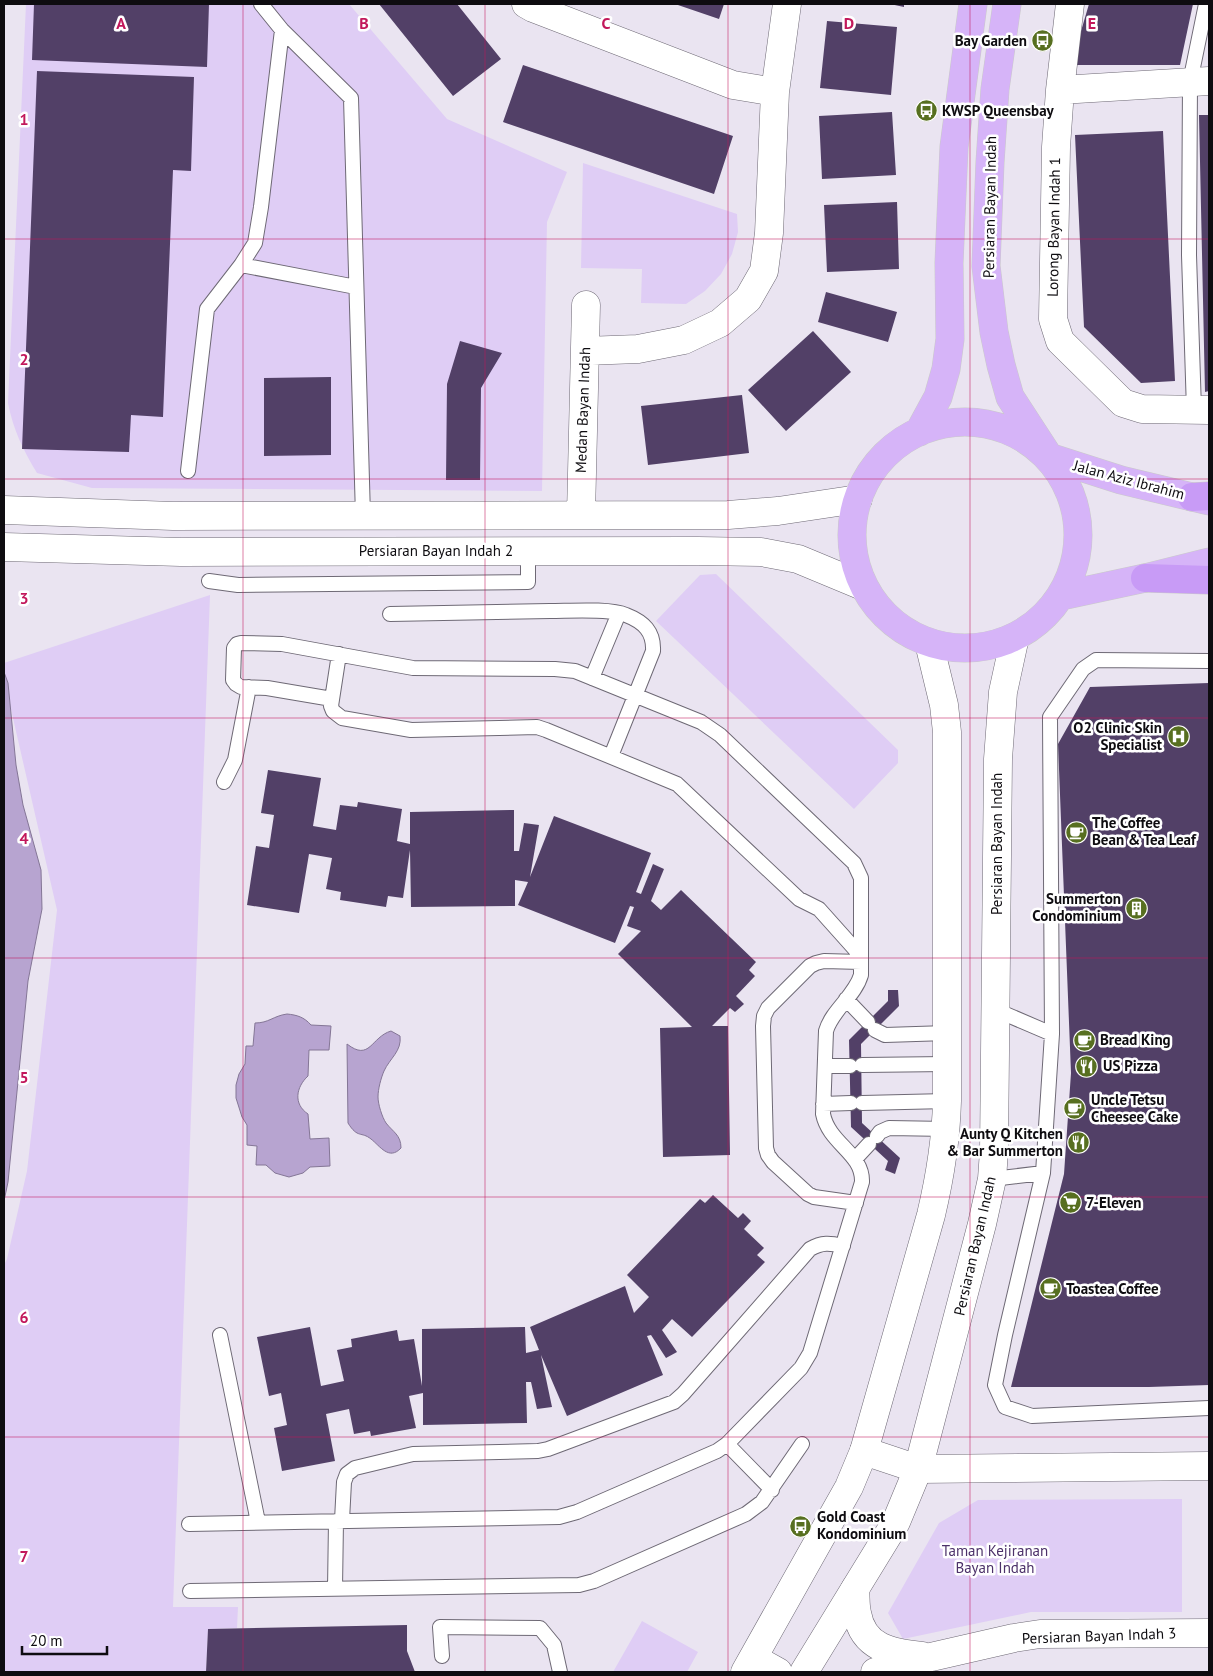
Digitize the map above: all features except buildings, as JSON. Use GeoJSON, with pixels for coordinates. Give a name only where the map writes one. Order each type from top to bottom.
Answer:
{"type":"FeatureCollection","features":[{"type":"Feature","properties":{"kind":"highway"},"geometry":{"type":"LineString","coordinates":[[1145,578],[1209,580]]}},
{"type":"Feature","properties":{"kind":"main road"},"geometry":{"type":"LineString","coordinates":[[919,432],[938,397],[946,369],[950,339],[949,263],[954,147],[973,4]]}},
{"type":"Feature","properties":{"kind":"main road","name":"Persiaran Bayan Indah"},"geometry":{"type":"LineString","coordinates":[[919,432],[893,448],[872,471],[858,498],[852,528],[853,558],[863,586],[880,611],[902,630],[929,643],[958,648],[987,646],[1015,637],[1041,619],[1061,596],[1076,562],[1079,524],[1069,488],[1010,397],[994,332],[986,266],[990,162],[995,89],[1007,4]]}},
{"type":"Feature","properties":{"kind":"main road"},"geometry":{"type":"LineString","coordinates":[[919,432],[953,423],[988,424],[1021,436],[1048,457]]}},
{"type":"Feature","properties":{"kind":"main road","name":"Jalan Aziz Ibrahim"},"geometry":{"type":"LineString","coordinates":[[1048,457],[1121,480],[1203,498]]}},
{"type":"Feature","properties":{"kind":"main road"},"geometry":{"type":"LineString","coordinates":[[1061,596],[1209,562]]}},
{"type":"Feature","properties":{"kind":"street"},"geometry":{"type":"LineString","coordinates":[[526,4],[733,85],[775,92]]}},
{"type":"Feature","properties":{"kind":"street"},"geometry":{"type":"LineString","coordinates":[[585,351],[638,349],[684,340],[720,322],[748,299],[764,271],[769,233],[775,92],[786,4]]}},
{"type":"Feature","properties":{"kind":"street","name":"Lorong Bayan Indah 1"},"geometry":{"type":"LineString","coordinates":[[1070,4],[1060,90],[1056,147],[1052,319],[1060,341],[1124,403],[1142,409],[1202,410]]}},
{"type":"Feature","properties":{"kind":"street"},"geometry":{"type":"LineString","coordinates":[[1060,90],[1200,82]]}},
{"type":"Feature","properties":{"kind":"street","name":"Medan Bayan Indah"},"geometry":{"type":"LineString","coordinates":[[581,515],[586,305]]}},
{"type":"Feature","properties":{"kind":"street"},"geometry":{"type":"LineString","coordinates":[[4,510],[173,516],[728,515],[778,512],[858,498]]}},
{"type":"Feature","properties":{"kind":"street","name":"Persiaran Bayan Indah 2"},"geometry":{"type":"LineString","coordinates":[[4,547],[181,552],[761,552],[798,559],[863,586]]}},
{"type":"Feature","properties":{"kind":"street","name":"Persiaran Bayan Indah"},"geometry":{"type":"LineString","coordinates":[[804,1672],[896,1522],[918,1469],[992,1179],[994,1151],[998,759],[1003,692],[1015,637]]}},
{"type":"Feature","properties":{"kind":"street"},"geometry":{"type":"LineString","coordinates":[[778,1672],[749,1665],[849,1487],[864,1450],[931,1215],[939,1181],[947,1129],[947,732],[944,705],[929,643]]}},
{"type":"Feature","properties":{"kind":"street"},"geometry":{"type":"LineString","coordinates":[[864,1450],[918,1469],[1209,1466]]}},
{"type":"Feature","properties":{"kind":"street","name":"Persiaran Bayan Indah 3"},"geometry":{"type":"LineString","coordinates":[[855,1589],[857,1613],[865,1634],[879,1646],[896,1653],[931,1657]]}},
{"type":"Feature","properties":{"kind":"street","name":"Persiaran Bayan Indah 3"},"geometry":{"type":"LineString","coordinates":[[875,1672],[931,1657],[1040,1634],[1209,1633]]}},
{"type":"Feature","properties":{"kind":"lane"},"geometry":{"type":"LineString","coordinates":[[261,4],[282,30],[351,98],[362,516]]}},
{"type":"Feature","properties":{"kind":"lane"},"geometry":{"type":"LineString","coordinates":[[1202,410],[1189,255],[1206,4]]}},
{"type":"Feature","properties":{"kind":"lane"},"geometry":{"type":"LineString","coordinates":[[188,471],[207,309],[241,265],[255,242],[261,207],[282,30]]}},
{"type":"Feature","properties":{"kind":"lane"},"geometry":{"type":"LineString","coordinates":[[241,265],[356,287]]}},
{"type":"Feature","properties":{"kind":"lane"},"geometry":{"type":"LineString","coordinates":[[209,581],[238,585],[528,582],[528,551]]}},
{"type":"Feature","properties":{"kind":"lane"},"geometry":{"type":"LineString","coordinates":[[390,614],[581,611],[626,614],[645,625],[651,632],[654,642],[653,651],[611,756]]}},
{"type":"Feature","properties":{"kind":"lane"},"geometry":{"type":"LineString","coordinates":[[592,678],[618,613]]}},
{"type":"Feature","properties":{"kind":"lane"},"geometry":{"type":"LineString","coordinates":[[189,1524],[559,1517],[585,1508],[717,1452],[728,1444],[801,1368],[810,1353],[862,1182],[860,1166],[830,1133],[825,1124],[823,1114],[826,1032],[828,1025],[859,980],[861,959],[861,878],[854,863],[720,735],[701,722],[592,678],[555,668],[412,668],[282,644],[241,642],[234,648],[233,680],[236,684],[332,698]]}},
{"type":"Feature","properties":{"kind":"lane"},"geometry":{"type":"LineString","coordinates":[[339,654],[331,706],[333,711],[342,718],[411,730],[537,728],[677,784],[799,899],[819,909],[861,959]]}},
{"type":"Feature","properties":{"kind":"lane"},"geometry":{"type":"LineString","coordinates":[[1209,661],[1096,660],[1083,670],[1050,717],[1052,1034],[1043,1173],[1004,1335],[995,1385],[1005,1407],[1032,1416],[1209,1408]]}},
{"type":"Feature","properties":{"kind":"lane"},"geometry":{"type":"LineString","coordinates":[[224,782],[235,760],[249,687]]}},
{"type":"Feature","properties":{"kind":"lane"},"geometry":{"type":"LineString","coordinates":[[856,1203],[814,1198],[773,1162],[768,1155],[766,1148],[763,1026],[764,1016],[768,1008],[810,966],[816,962],[861,959]]}},
{"type":"Feature","properties":{"kind":"lane"},"geometry":{"type":"LineString","coordinates":[[846,998],[871,1026],[885,1035],[947,1033]]}},
{"type":"Feature","properties":{"kind":"lane"},"geometry":{"type":"LineString","coordinates":[[996,1010],[1052,1034]]}},
{"type":"Feature","properties":{"kind":"lane"},"geometry":{"type":"LineString","coordinates":[[825,1066],[947,1064]]}},
{"type":"Feature","properties":{"kind":"lane"},"geometry":{"type":"LineString","coordinates":[[823,1104],[947,1101]]}},
{"type":"Feature","properties":{"kind":"lane"},"geometry":{"type":"LineString","coordinates":[[855,1159],[880,1132],[889,1128],[947,1129]]}},
{"type":"Feature","properties":{"kind":"lane"},"geometry":{"type":"LineString","coordinates":[[992,1179],[1043,1173]]}},
{"type":"Feature","properties":{"kind":"lane"},"geometry":{"type":"LineString","coordinates":[[335,1589],[339,1520],[344,1482],[347,1474],[355,1468],[413,1454],[538,1451],[548,1449],[674,1402],[810,1249],[828,1243],[843,1246]]}},
{"type":"Feature","properties":{"kind":"lane"},"geometry":{"type":"LineString","coordinates":[[220,1335],[258,1522]]}},
{"type":"Feature","properties":{"kind":"lane"},"geometry":{"type":"LineString","coordinates":[[728,1444],[772,1490]]}},
{"type":"Feature","properties":{"kind":"lane"},"geometry":{"type":"LineString","coordinates":[[190,1592],[578,1586],[594,1581],[746,1514],[762,1502],[772,1490],[802,1444]]}},
{"type":"Feature","properties":{"kind":"lane"},"geometry":{"type":"LineString","coordinates":[[442,1656],[440,1627],[540,1628],[554,1645],[560,1672]]}},
{"type":"Feature","properties":{"kind":"green space"},"geometry":{"type":"Polygon","coordinates":[[[26,4],[349,4],[447,119],[567,172],[547,222],[542,491],[92,488],[37,473],[19,439],[8,403],[26,4]]]}},
{"type":"Feature","properties":{"kind":"green space"},"geometry":{"type":"Polygon","coordinates":[[[583,163],[737,214],[738,232],[732,254],[721,274],[705,291],[686,304],[641,303],[642,269],[581,268],[583,163]]]}},
{"type":"Feature","properties":{"kind":"green space"},"geometry":{"type":"Polygon","coordinates":[[[716,574],[898,750],[898,763],[854,809],[656,621],[700,575],[716,574]]]}},
{"type":"Feature","properties":{"kind":"green space"},"geometry":{"type":"Polygon","coordinates":[[[210,595],[173,1607],[238,1607],[237,1628],[208,1629],[206,1672],[4,1672],[4,1265],[27,1171],[57,910],[4,679],[4,663],[210,595]]]}},
{"type":"Feature","properties":{"kind":"green space","name":"Taman Kejiranan Bayan Indah"},"geometry":{"type":"Polygon","coordinates":[[[1182,1499],[1182,1612],[1031,1612],[903,1639],[888,1613],[939,1523],[978,1500],[1182,1499]]]}},
{"type":"Feature","properties":{"kind":"green space"},"geometry":{"type":"Polygon","coordinates":[[[642,1621],[698,1652],[687,1672],[613,1672],[642,1621]]]}},
{"type":"Feature","properties":{"kind":"shaded area"},"geometry":{"type":"Polygon","coordinates":[[[4,672],[8,683],[16,765],[23,805],[41,870],[42,909],[28,981],[8,1182],[4,1201],[4,672]]]}},
{"type":"Feature","properties":{"kind":"shaded area"},"geometry":{"type":"Polygon","coordinates":[[[287,1014],[300,1017],[311,1025],[331,1026],[329,1050],[309,1050],[308,1076],[301,1085],[298,1095],[300,1105],[308,1114],[310,1139],[329,1138],[330,1166],[310,1167],[303,1173],[289,1177],[275,1173],[266,1165],[256,1165],[257,1146],[247,1145],[247,1125],[242,1117],[236,1098],[236,1085],[239,1074],[245,1064],[246,1046],[253,1046],[255,1023],[287,1014]]]}},
{"type":"Feature","properties":{"kind":"shaded area"},"geometry":{"type":"Polygon","coordinates":[[[391,1031],[400,1036],[400,1041],[397,1050],[386,1066],[379,1087],[378,1097],[379,1107],[386,1123],[398,1137],[401,1148],[397,1152],[389,1153],[368,1137],[354,1131],[348,1123],[347,1044],[355,1049],[366,1049],[384,1034],[391,1031]]]}},
{"type":"Feature","properties":{"kind":"place","name":"Bay Garden"},"geometry":{"type":"Point","coordinates":[1043,41]}},
{"type":"Feature","properties":{"kind":"place","name":"KWSP Queensbay"},"geometry":{"type":"Point","coordinates":[926,111]}},
{"type":"Feature","properties":{"kind":"place","name":"O2 Clinic Skin Specialist"},"geometry":{"type":"Point","coordinates":[1178,737]}},
{"type":"Feature","properties":{"kind":"place","name":"The Coffee Bean & Tea Leaf"},"geometry":{"type":"Point","coordinates":[1076,832]}},
{"type":"Feature","properties":{"kind":"place","name":"Summerton Condominium"},"geometry":{"type":"Point","coordinates":[1137,908]}},
{"type":"Feature","properties":{"kind":"place","name":"Bread King"},"geometry":{"type":"Point","coordinates":[1084,1040]}},
{"type":"Feature","properties":{"kind":"place","name":"US Pizza"},"geometry":{"type":"Point","coordinates":[1087,1066]}},
{"type":"Feature","properties":{"kind":"place","name":"Uncle Tetsu Cheesee Cake"},"geometry":{"type":"Point","coordinates":[1075,1109]}},
{"type":"Feature","properties":{"kind":"place","name":"Aunty Q Kitchen & Bar Summerton"},"geometry":{"type":"Point","coordinates":[1079,1143]}},
{"type":"Feature","properties":{"kind":"place","name":"7-Eleven"},"geometry":{"type":"Point","coordinates":[1070,1203]}},
{"type":"Feature","properties":{"kind":"place","name":"Toastea Coffee"},"geometry":{"type":"Point","coordinates":[1050,1289]}},
{"type":"Feature","properties":{"kind":"place","name":"Gold Coast Kondominium"},"geometry":{"type":"Point","coordinates":[801,1526]}}]}
